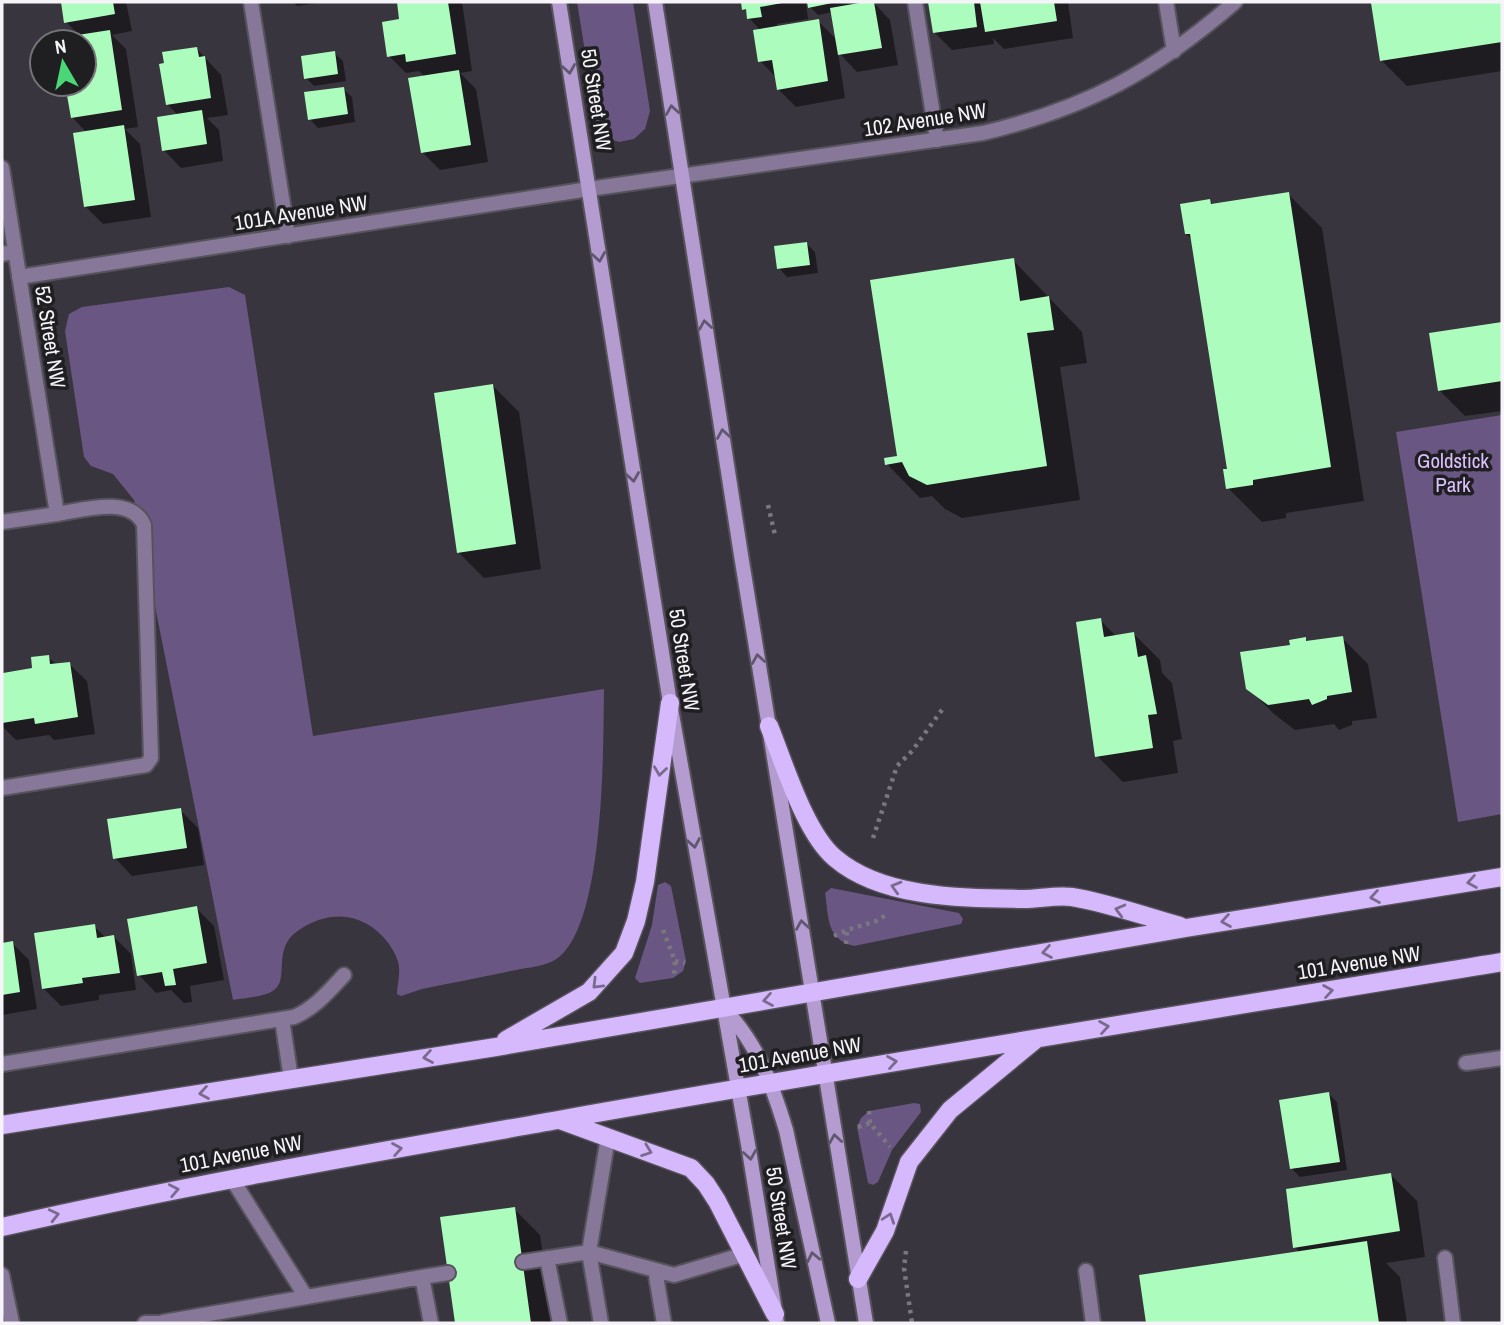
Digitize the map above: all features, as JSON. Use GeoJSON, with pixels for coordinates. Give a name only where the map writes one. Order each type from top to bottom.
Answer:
{"type":"FeatureCollection","features":[{"type":"Feature","properties":{"kind":"main road","name":"50 Street NW"},"geometry":{"type":"LineString","coordinates":[[559,2],[670,704],[776,1318]]}},
{"type":"Feature","properties":{"kind":"main road"},"geometry":{"type":"LineString","coordinates":[[655,2],[866,1323]]}},
{"type":"Feature","properties":{"kind":"main road"},"geometry":{"type":"LineString","coordinates":[[496,1047],[589,992],[624,953],[636,921],[645,883],[670,704]]}},
{"type":"Feature","properties":{"kind":"main road"},"geometry":{"type":"LineString","coordinates":[[769,726],[810,826],[834,858],[866,877],[899,889],[941,896],[1027,899],[1070,897],[1186,928]]}},
{"type":"Feature","properties":{"kind":"main road"},"geometry":{"type":"LineString","coordinates":[[5,1125],[496,1047],[1186,928],[1502,877]]}},
{"type":"Feature","properties":{"kind":"main road","name":"101 Avenue NW"},"geometry":{"type":"LineString","coordinates":[[2,1227],[232,1179],[738,1088],[1502,962]]}},
{"type":"Feature","properties":{"kind":"main road"},"geometry":{"type":"LineString","coordinates":[[723,1008],[751,1042],[771,1083],[786,1130],[828,1323]]}},
{"type":"Feature","properties":{"kind":"main road"},"geometry":{"type":"LineString","coordinates":[[858,1279],[885,1231],[909,1162],[950,1110],[1036,1038]]}},
{"type":"Feature","properties":{"kind":"main road"},"geometry":{"type":"LineString","coordinates":[[560,1120],[691,1168],[717,1200],[776,1318]]}},
{"type":"Feature","properties":{"kind":"street"},"geometry":{"type":"LineString","coordinates":[[251,2],[288,236]]}},
{"type":"Feature","properties":{"kind":"street"},"geometry":{"type":"LineString","coordinates":[[915,2],[937,140]]}},
{"type":"Feature","properties":{"kind":"street"},"geometry":{"type":"LineString","coordinates":[[1166,2],[1174,51]]}},
{"type":"Feature","properties":{"kind":"street","name":"102 Avenue NW"},"geometry":{"type":"LineString","coordinates":[[589,190],[983,133],[1033,121],[1075,106],[1121,84],[1174,51],[1235,2]]}},
{"type":"Feature","properties":{"kind":"street","name":"52 Street NW"},"geometry":{"type":"LineString","coordinates":[[2,168],[8,253],[19,277],[57,513]]}},
{"type":"Feature","properties":{"kind":"street","name":"101A Avenue NW"},"geometry":{"type":"LineString","coordinates":[[19,277],[589,190]]}},
{"type":"Feature","properties":{"kind":"street"},"geometry":{"type":"LineString","coordinates":[[2,522],[119,507],[131,509],[140,516],[144,525],[151,758],[146,765],[2,788]]}},
{"type":"Feature","properties":{"kind":"street"},"geometry":{"type":"LineString","coordinates":[[2,1064],[282,1019],[307,1012],[344,975]]}},
{"type":"Feature","properties":{"kind":"street"},"geometry":{"type":"LineString","coordinates":[[282,1019],[290,1079]]}},
{"type":"Feature","properties":{"kind":"street"},"geometry":{"type":"LineString","coordinates":[[1466,1063],[1502,1058]]}},
{"type":"Feature","properties":{"kind":"street"},"geometry":{"type":"LineString","coordinates":[[601,1323],[590,1252],[608,1137]]}},
{"type":"Feature","properties":{"kind":"street"},"geometry":{"type":"LineString","coordinates":[[232,1179],[306,1297]]}},
{"type":"Feature","properties":{"kind":"street"},"geometry":{"type":"LineString","coordinates":[[523,1262],[590,1252],[674,1275],[745,1254]]}},
{"type":"Feature","properties":{"kind":"street"},"geometry":{"type":"LineString","coordinates":[[547,1258],[560,1323]]}},
{"type":"Feature","properties":{"kind":"street"},"geometry":{"type":"LineString","coordinates":[[1445,1258],[1453,1323]]}},
{"type":"Feature","properties":{"kind":"street"},"geometry":{"type":"LineString","coordinates":[[655,1270],[664,1323]]}},
{"type":"Feature","properties":{"kind":"street"},"geometry":{"type":"LineString","coordinates":[[1086,1271],[1093,1323]]}},
{"type":"Feature","properties":{"kind":"street"},"geometry":{"type":"LineString","coordinates":[[145,1323],[448,1273]]}},
{"type":"Feature","properties":{"kind":"street"},"geometry":{"type":"LineString","coordinates":[[2,1275],[12,1323]]}},
{"type":"Feature","properties":{"kind":"street"},"geometry":{"type":"LineString","coordinates":[[422,1277],[431,1323]]}},
{"type":"Feature","properties":{"kind":"path"},"geometry":{"type":"LineString","coordinates":[[768,505],[775,535]]}},
{"type":"Feature","properties":{"kind":"path"},"geometry":{"type":"LineString","coordinates":[[873,838],[897,766],[912,751],[944,707]]}},
{"type":"Feature","properties":{"kind":"path"},"geometry":{"type":"LineString","coordinates":[[834,936],[876,921],[892,911]]}},
{"type":"Feature","properties":{"kind":"path"},"geometry":{"type":"LineString","coordinates":[[661,928],[675,961],[674,977]]}},
{"type":"Feature","properties":{"kind":"path"},"geometry":{"type":"LineString","coordinates":[[846,944],[847,930]]}},
{"type":"Feature","properties":{"kind":"path"},"geometry":{"type":"LineString","coordinates":[[675,961],[685,963]]}},
{"type":"Feature","properties":{"kind":"path"},"geometry":{"type":"LineString","coordinates":[[869,1111],[870,1123],[892,1150]]}},
{"type":"Feature","properties":{"kind":"path"},"geometry":{"type":"LineString","coordinates":[[857,1127],[870,1123]]}},
{"type":"Feature","properties":{"kind":"green space"},"geometry":{"type":"Polygon","coordinates":[[[577,2],[633,2],[650,111],[645,129],[634,139],[619,142],[610,139],[597,126],[577,2]]]}},
{"type":"Feature","properties":{"kind":"green space"},"geometry":{"type":"Polygon","coordinates":[[[229,287],[245,295],[313,736],[604,689],[601,792],[592,877],[583,915],[570,944],[553,961],[422,989],[401,996],[397,994],[398,962],[389,944],[370,926],[359,920],[336,917],[311,923],[291,937],[283,954],[281,979],[274,990],[260,996],[233,1000],[134,500],[113,474],[91,466],[84,457],[65,331],[69,314],[82,307],[229,287]]]}},
{"type":"Feature","properties":{"kind":"green space","name":"Goldstick Park"},"geometry":{"type":"Polygon","coordinates":[[[1502,415],[1502,814],[1458,822],[1396,432],[1502,415]]]}},
{"type":"Feature","properties":{"kind":"green space"},"geometry":{"type":"Polygon","coordinates":[[[665,882],[671,886],[686,961],[683,971],[673,978],[640,983],[635,978],[652,925],[658,885],[665,882]]]}},
{"type":"Feature","properties":{"kind":"green space"},"geometry":{"type":"Polygon","coordinates":[[[831,888],[959,913],[963,919],[961,924],[854,946],[838,938],[830,926],[825,893],[831,888]]]}},
{"type":"Feature","properties":{"kind":"green space"},"geometry":{"type":"Polygon","coordinates":[[[920,1104],[921,1112],[892,1150],[878,1182],[873,1185],[868,1183],[857,1127],[861,1118],[869,1111],[920,1104]]]}},
{"type":"Feature","properties":{"kind":"building"},"geometry":{"type":"Polygon","coordinates":[[[61,2],[113,2],[115,14],[64,23],[61,2]]]}},
{"type":"Feature","properties":{"kind":"building"},"geometry":{"type":"Polygon","coordinates":[[[397,2],[448,2],[456,54],[406,62],[405,54],[387,57],[382,22],[399,19],[397,2]]]}},
{"type":"Feature","properties":{"kind":"building"},"geometry":{"type":"Polygon","coordinates":[[[741,2],[782,3],[760,7],[762,17],[747,19],[746,9],[742,10],[741,2]]]}},
{"type":"Feature","properties":{"kind":"building"},"geometry":{"type":"Polygon","coordinates":[[[807,2],[832,2],[832,3],[808,8],[807,2]]]}},
{"type":"Feature","properties":{"kind":"building"},"geometry":{"type":"Polygon","coordinates":[[[874,2],[882,48],[838,55],[830,8],[874,2]]]}},
{"type":"Feature","properties":{"kind":"building"},"geometry":{"type":"Polygon","coordinates":[[[928,2],[974,2],[977,27],[933,33],[928,2]]]}},
{"type":"Feature","properties":{"kind":"building"},"geometry":{"type":"Polygon","coordinates":[[[980,2],[1054,2],[1057,21],[985,32],[980,2]]]}},
{"type":"Feature","properties":{"kind":"building"},"geometry":{"type":"Polygon","coordinates":[[[1502,2],[1502,42],[1380,61],[1371,3],[1502,2]]]}},
{"type":"Feature","properties":{"kind":"building"},"geometry":{"type":"Polygon","coordinates":[[[819,19],[828,81],[777,90],[772,60],[758,62],[753,30],[819,19]]]}},
{"type":"Feature","properties":{"kind":"building"},"geometry":{"type":"Polygon","coordinates":[[[110,30],[122,110],[71,118],[67,98],[98,98],[98,32],[110,30]]]}},
{"type":"Feature","properties":{"kind":"building"},"geometry":{"type":"Polygon","coordinates":[[[197,47],[199,57],[205,56],[211,98],[166,105],[159,64],[164,63],[162,52],[197,47]]]}},
{"type":"Feature","properties":{"kind":"building"},"geometry":{"type":"Polygon","coordinates":[[[335,51],[338,74],[304,79],[301,56],[335,51]]]}},
{"type":"Feature","properties":{"kind":"building"},"geometry":{"type":"Polygon","coordinates":[[[459,70],[471,145],[421,153],[408,78],[459,70]]]}},
{"type":"Feature","properties":{"kind":"building"},"geometry":{"type":"Polygon","coordinates":[[[344,87],[348,114],[308,120],[304,92],[344,87]]]}},
{"type":"Feature","properties":{"kind":"building"},"geometry":{"type":"Polygon","coordinates":[[[202,110],[207,144],[162,151],[157,117],[202,110]]]}},
{"type":"Feature","properties":{"kind":"building"},"geometry":{"type":"Polygon","coordinates":[[[124,125],[135,200],[84,207],[73,133],[124,125]]]}},
{"type":"Feature","properties":{"kind":"building"},"geometry":{"type":"Polygon","coordinates":[[[1289,192],[1331,467],[1253,480],[1253,485],[1226,489],[1223,469],[1227,469],[1190,234],[1185,234],[1180,204],[1210,199],[1211,204],[1289,192]]]}},
{"type":"Feature","properties":{"kind":"building"},"geometry":{"type":"Polygon","coordinates":[[[807,242],[810,265],[777,269],[774,246],[807,242]]]}},
{"type":"Feature","properties":{"kind":"building"},"geometry":{"type":"Polygon","coordinates":[[[1014,258],[1020,301],[1049,296],[1054,330],[1027,333],[1047,466],[927,485],[909,476],[902,462],[885,465],[884,458],[897,456],[870,280],[1014,258]]]}},
{"type":"Feature","properties":{"kind":"building"},"geometry":{"type":"Polygon","coordinates":[[[1502,322],[1502,381],[1438,391],[1429,333],[1502,322]]]}},
{"type":"Feature","properties":{"kind":"building"},"geometry":{"type":"Polygon","coordinates":[[[493,384],[516,544],[457,553],[434,393],[493,384]]]}},
{"type":"Feature","properties":{"kind":"building"},"geometry":{"type":"Polygon","coordinates":[[[1101,618],[1104,637],[1134,632],[1138,657],[1146,655],[1157,714],[1148,715],[1153,748],[1095,757],[1076,622],[1101,618]]]}},
{"type":"Feature","properties":{"kind":"building"},"geometry":{"type":"Polygon","coordinates":[[[1343,636],[1352,692],[1327,696],[1327,699],[1312,705],[1309,699],[1268,705],[1246,689],[1240,652],[1290,645],[1289,640],[1306,637],[1306,641],[1343,636]]]}},
{"type":"Feature","properties":{"kind":"building"},"geometry":{"type":"Polygon","coordinates":[[[49,655],[50,664],[70,662],[78,717],[35,724],[34,718],[2,723],[3,673],[32,668],[31,657],[49,655]]]}},
{"type":"Feature","properties":{"kind":"building"},"geometry":{"type":"Polygon","coordinates":[[[181,808],[187,848],[113,859],[107,819],[181,808]]]}},
{"type":"Feature","properties":{"kind":"building"},"geometry":{"type":"Polygon","coordinates":[[[197,906],[207,963],[173,969],[176,985],[165,986],[162,972],[137,976],[127,919],[197,906]]]}},
{"type":"Feature","properties":{"kind":"building"},"geometry":{"type":"Polygon","coordinates":[[[95,924],[97,938],[114,935],[120,973],[82,978],[83,983],[42,989],[34,933],[95,924]]]}},
{"type":"Feature","properties":{"kind":"building"},"geometry":{"type":"Polygon","coordinates":[[[13,941],[20,992],[2,995],[2,943],[13,941]]]}},
{"type":"Feature","properties":{"kind":"building"},"geometry":{"type":"Polygon","coordinates":[[[1329,1092],[1340,1162],[1290,1169],[1279,1100],[1329,1092]]]}},
{"type":"Feature","properties":{"kind":"building"},"geometry":{"type":"Polygon","coordinates":[[[1391,1173],[1400,1231],[1293,1248],[1286,1189],[1391,1173]]]}},
{"type":"Feature","properties":{"kind":"building"},"geometry":{"type":"Polygon","coordinates":[[[515,1207],[531,1323],[455,1323],[440,1217],[515,1207]]]}},
{"type":"Feature","properties":{"kind":"building"},"geometry":{"type":"Polygon","coordinates":[[[1367,1241],[1379,1323],[1146,1323],[1139,1275],[1367,1241]]]}}]}
